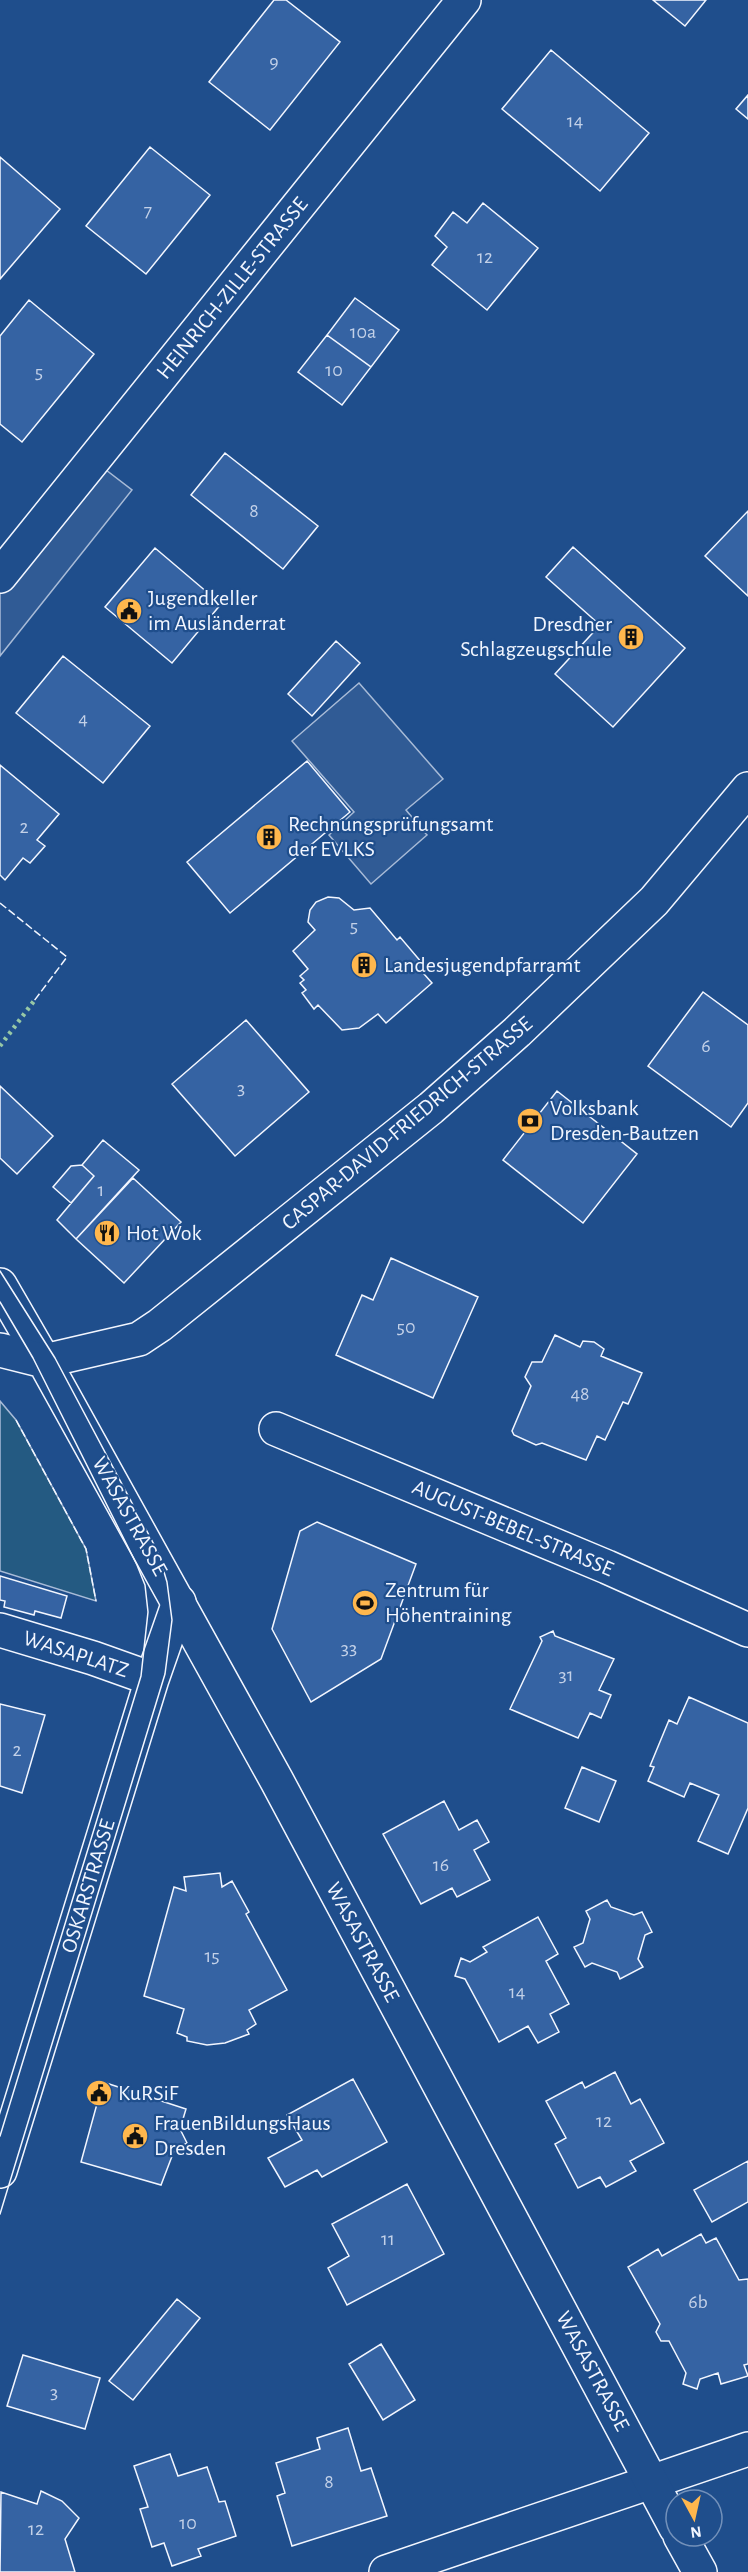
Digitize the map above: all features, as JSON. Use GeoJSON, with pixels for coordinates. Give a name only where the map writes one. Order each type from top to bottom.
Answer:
{"type":"FeatureCollection","features":[{"type":"Feature","properties":{"kind":"street","name":"HEINRICH-ZILLE-STRASSE"},"geometry":{"type":"LineString","coordinates":[[0,576],[464,0]]}},
{"type":"Feature","properties":{"kind":"street","name":"CASPAR-DAVID-FRIEDRICH-STRASSE"},"geometry":{"type":"LineString","coordinates":[[44,1360],[139,1339],[218,1280],[390,1141],[517,1032],[654,901],[748,789]]}},
{"type":"Feature","properties":{"kind":"street","name":"WASASTRASSE"},"geometry":{"type":"LineString","coordinates":[[0,1285],[179,1602],[664,2505]]}},
{"type":"Feature","properties":{"kind":"street"},"geometry":{"type":"LineString","coordinates":[[0,1350],[44,1360]]}},
{"type":"Feature","properties":{"kind":"street","name":"AUGUST-BEBEL-STRASSE"},"geometry":{"type":"LineString","coordinates":[[276,1429],[607,1567],[748,1630]]}},
{"type":"Feature","properties":{"kind":"street","name":"OSKARSTRASSE"},"geometry":{"type":"LineString","coordinates":[[0,2171],[152,1680],[179,1602]]}},
{"type":"Feature","properties":{"kind":"street","name":"WASAPLATZ"},"geometry":{"type":"LineString","coordinates":[[0,1630],[93,1658],[152,1680]]}},
{"type":"Feature","properties":{"kind":"street"},"geometry":{"type":"LineString","coordinates":[[386,2572],[748,2449]]}},
{"type":"Feature","properties":{"kind":"street"},"geometry":{"type":"LineString","coordinates":[[687,2548],[700,2572]]}},
{"type":"Feature","properties":{"kind":"shaded area"},"geometry":{"type":"Polygon","coordinates":[[[93,460],[132,490],[0,656],[0,576],[93,460]]]}},
{"type":"Feature","properties":{"kind":"shaded area"},"geometry":{"type":"Polygon","coordinates":[[[359,683],[443,779],[406,810],[427,835],[371,884],[329,835],[354,812],[292,741],[359,683]]]}},
{"type":"Feature","properties":{"kind":"shaded area"},"geometry":{"type":"Polygon","coordinates":[[[0,1401],[16,1420],[86,1549],[96,1601],[0,1571],[0,1401]]]}},
{"type":"Feature","properties":{"kind":"building"},"geometry":{"type":"Polygon","coordinates":[[[274,0],[286,0],[340,42],[270,130],[209,82],[274,0]]]}},
{"type":"Feature","properties":{"kind":"building"},"geometry":{"type":"Polygon","coordinates":[[[653,0],[706,0],[685,26],[653,0]]]}},
{"type":"Feature","properties":{"kind":"building"},"geometry":{"type":"Polygon","coordinates":[[[551,50],[649,133],[600,191],[502,109],[551,50]]]}},
{"type":"Feature","properties":{"kind":"building"},"geometry":{"type":"Polygon","coordinates":[[[748,95],[748,119],[736,109],[748,95]]]}},
{"type":"Feature","properties":{"kind":"building"},"geometry":{"type":"Polygon","coordinates":[[[150,147],[210,195],[146,274],[86,226],[150,147]]]}},
{"type":"Feature","properties":{"kind":"building"},"geometry":{"type":"Polygon","coordinates":[[[0,157],[60,209],[0,279],[0,157]]]}},
{"type":"Feature","properties":{"kind":"building"},"geometry":{"type":"Polygon","coordinates":[[[483,203],[538,248],[487,310],[432,265],[447,247],[435,236],[453,212],[467,223],[483,203]]]}},
{"type":"Feature","properties":{"kind":"building"},"geometry":{"type":"Polygon","coordinates":[[[355,298],[399,330],[371,367],[327,335],[355,298]]]}},
{"type":"Feature","properties":{"kind":"building"},"geometry":{"type":"Polygon","coordinates":[[[29,300],[94,354],[22,442],[0,424],[0,336],[29,300]]]}},
{"type":"Feature","properties":{"kind":"building"},"geometry":{"type":"Polygon","coordinates":[[[327,335],[371,367],[342,405],[298,372],[327,335]]]}},
{"type":"Feature","properties":{"kind":"building"},"geometry":{"type":"Polygon","coordinates":[[[225,453],[318,526],[283,569],[191,495],[225,453]]]}},
{"type":"Feature","properties":{"kind":"building"},"geometry":{"type":"Polygon","coordinates":[[[748,511],[748,596],[705,556],[748,511]]]}},
{"type":"Feature","properties":{"kind":"building","name":"Dresdner Schlagzeugschule"},"geometry":{"type":"Polygon","coordinates":[[[573,547],[685,648],[613,727],[555,674],[600,625],[546,577],[573,547]]]}},
{"type":"Feature","properties":{"kind":"building"},"geometry":{"type":"Polygon","coordinates":[[[155,548],[221,604],[172,663],[105,607],[155,548]]]}},
{"type":"Feature","properties":{"kind":"building"},"geometry":{"type":"Polygon","coordinates":[[[336,641],[360,663],[312,716],[288,694],[336,641]]]}},
{"type":"Feature","properties":{"kind":"building"},"geometry":{"type":"Polygon","coordinates":[[[63,656],[150,726],[103,783],[16,713],[63,656]]]}},
{"type":"Feature","properties":{"kind":"building","name":"Rechnungsprüfungsamt der EVLKS"},"geometry":{"type":"Polygon","coordinates":[[[307,761],[350,812],[230,913],[187,862],[307,761]]]}},
{"type":"Feature","properties":{"kind":"building"},"geometry":{"type":"Polygon","coordinates":[[[0,765],[59,814],[37,840],[45,846],[30,863],[23,858],[5,880],[0,875],[0,765]]]}},
{"type":"Feature","properties":{"kind":"building","name":"Landesjugendpfarramt"},"geometry":{"type":"Polygon","coordinates":[[[328,897],[339,898],[354,910],[370,908],[397,940],[400,937],[428,970],[424,974],[432,983],[386,1023],[378,1014],[359,1028],[342,1030],[318,1005],[314,1009],[302,993],[306,990],[300,983],[304,980],[300,976],[308,969],[293,951],[315,930],[308,922],[310,910],[316,902],[328,897]]]}},
{"type":"Feature","properties":{"kind":"building"},"geometry":{"type":"Polygon","coordinates":[[[703,992],[748,1025],[748,1103],[731,1127],[648,1066],[703,992]]]}},
{"type":"Feature","properties":{"kind":"building"},"geometry":{"type":"Polygon","coordinates":[[[246,1020],[309,1092],[235,1156],[172,1084],[246,1020]]]}},
{"type":"Feature","properties":{"kind":"building"},"geometry":{"type":"Polygon","coordinates":[[[0,1086],[53,1136],[17,1174],[0,1158],[0,1086]]]}},
{"type":"Feature","properties":{"kind":"building"},"geometry":{"type":"Polygon","coordinates":[[[557,1091],[637,1154],[583,1223],[503,1160],[557,1091]]]}},
{"type":"Feature","properties":{"kind":"building"},"geometry":{"type":"Polygon","coordinates":[[[103,1140],[139,1170],[76,1239],[57,1220],[94,1176],[82,1165],[103,1140]]]}},
{"type":"Feature","properties":{"kind":"building"},"geometry":{"type":"Polygon","coordinates":[[[82,1165],[94,1176],[71,1203],[53,1187],[71,1166],[82,1165]]]}},
{"type":"Feature","properties":{"kind":"building"},"geometry":{"type":"Polygon","coordinates":[[[133,1178],[181,1222],[124,1283],[76,1239],[133,1178]]]}},
{"type":"Feature","properties":{"kind":"building"},"geometry":{"type":"Polygon","coordinates":[[[391,1258],[478,1297],[433,1398],[336,1355],[362,1295],[373,1300],[391,1258]]]}},
{"type":"Feature","properties":{"kind":"building"},"geometry":{"type":"Polygon","coordinates":[[[555,1335],[580,1347],[583,1341],[594,1342],[604,1349],[601,1356],[642,1373],[628,1404],[623,1402],[605,1440],[597,1436],[586,1460],[542,1443],[536,1445],[514,1435],[512,1431],[531,1386],[525,1377],[532,1362],[542,1362],[555,1335]]]}},
{"type":"Feature","properties":{"kind":"building"},"geometry":{"type":"Polygon","coordinates":[[[317,1522],[416,1564],[381,1659],[311,1702],[272,1629],[300,1531],[317,1522]]]}},
{"type":"Feature","properties":{"kind":"building"},"geometry":{"type":"Polygon","coordinates":[[[0,1576],[67,1596],[61,1618],[35,1611],[34,1615],[4,1607],[5,1601],[0,1600],[0,1576]]]}},
{"type":"Feature","properties":{"kind":"building"},"geometry":{"type":"Polygon","coordinates":[[[553,1631],[555,1636],[614,1659],[599,1690],[611,1695],[601,1718],[590,1713],[578,1738],[510,1709],[542,1641],[540,1637],[553,1631]]]}},
{"type":"Feature","properties":{"kind":"building"},"geometry":{"type":"Polygon","coordinates":[[[689,1697],[748,1723],[748,1808],[728,1854],[698,1841],[719,1795],[690,1783],[684,1797],[648,1781],[654,1767],[650,1766],[669,1720],[677,1724],[689,1697]]]}},
{"type":"Feature","properties":{"kind":"building"},"geometry":{"type":"Polygon","coordinates":[[[0,1704],[45,1715],[22,1793],[0,1786],[0,1704]]]}},
{"type":"Feature","properties":{"kind":"building"},"geometry":{"type":"Polygon","coordinates":[[[582,1767],[616,1781],[599,1822],[565,1808],[582,1767]]]}},
{"type":"Feature","properties":{"kind":"building"},"geometry":{"type":"Polygon","coordinates":[[[444,1801],[459,1830],[477,1820],[489,1842],[474,1850],[490,1880],[457,1897],[452,1888],[421,1904],[383,1834],[444,1801]]]}},
{"type":"Feature","properties":{"kind":"building"},"geometry":{"type":"Polygon","coordinates":[[[220,1873],[222,1887],[232,1881],[249,1912],[246,1914],[287,1990],[249,2010],[256,2024],[247,2030],[249,2034],[225,2043],[207,2045],[187,2041],[187,2037],[177,2033],[184,2009],[144,1996],[174,1887],[186,1891],[184,1877],[220,1873]]]}},
{"type":"Feature","properties":{"kind":"building"},"geometry":{"type":"Polygon","coordinates":[[[607,1900],[611,1907],[634,1915],[642,1912],[652,1932],[645,1935],[638,1959],[643,1967],[620,1979],[617,1972],[592,1963],[585,1967],[574,1947],[583,1943],[590,1919],[586,1911],[607,1900]]]}},
{"type":"Feature","properties":{"kind":"building"},"geometry":{"type":"Polygon","coordinates":[[[538,1917],[558,1954],[546,1961],[569,2004],[550,2014],[559,2032],[538,2043],[528,2026],[499,2042],[465,1979],[455,1976],[461,1958],[470,1962],[487,1952],[483,1947],[538,1917]]]}},
{"type":"Feature","properties":{"kind":"building"},"geometry":{"type":"Polygon","coordinates":[[[615,2072],[631,2104],[640,2099],[664,2143],[630,2161],[636,2171],[606,2187],[600,2177],[578,2188],[555,2144],[566,2138],[546,2101],[582,2082],[585,2088],[615,2072]]]}},
{"type":"Feature","properties":{"kind":"building"},"geometry":{"type":"Polygon","coordinates":[[[353,2079],[387,2142],[322,2177],[317,2170],[285,2187],[268,2158],[302,2140],[287,2115],[353,2079]]]}},
{"type":"Feature","properties":{"kind":"building","name":"FrauenBildungsHaus Dresden"},"geometry":{"type":"Polygon","coordinates":[[[103,2082],[186,2109],[180,2129],[187,2143],[174,2151],[161,2185],[81,2162],[103,2082]]]}},
{"type":"Feature","properties":{"kind":"building"},"geometry":{"type":"Polygon","coordinates":[[[748,2161],[748,2202],[712,2222],[694,2190],[748,2161]]]}},
{"type":"Feature","properties":{"kind":"building"},"geometry":{"type":"Polygon","coordinates":[[[407,2184],[444,2254],[347,2305],[328,2268],[349,2256],[332,2224],[407,2184]]]}},
{"type":"Feature","properties":{"kind":"building"},"geometry":{"type":"Polygon","coordinates":[[[701,2234],[706,2243],[716,2238],[739,2280],[748,2279],[748,2364],[744,2365],[748,2376],[721,2384],[718,2373],[700,2379],[697,2389],[683,2384],[686,2373],[669,2341],[661,2341],[656,2332],[660,2324],[628,2267],[658,2249],[662,2256],[701,2234]]]}},
{"type":"Feature","properties":{"kind":"building"},"geometry":{"type":"Polygon","coordinates":[[[177,2299],[200,2318],[133,2400],[109,2381],[177,2299]]]}},
{"type":"Feature","properties":{"kind":"building"},"geometry":{"type":"Polygon","coordinates":[[[381,2344],[415,2400],[383,2420],[349,2364],[381,2344]]]}},
{"type":"Feature","properties":{"kind":"building"},"geometry":{"type":"Polygon","coordinates":[[[23,2355],[100,2378],[85,2429],[7,2406],[23,2355]]]}},
{"type":"Feature","properties":{"kind":"building"},"geometry":{"type":"Polygon","coordinates":[[[348,2428],[361,2471],[371,2468],[387,2516],[292,2546],[277,2496],[285,2493],[276,2463],[320,2449],[317,2438],[348,2428]]]}},
{"type":"Feature","properties":{"kind":"building"},"geometry":{"type":"Polygon","coordinates":[[[170,2454],[178,2476],[207,2467],[219,2502],[225,2501],[236,2536],[198,2549],[201,2556],[172,2566],[164,2543],[152,2547],[140,2509],[148,2507],[134,2466],[170,2454]]]}},
{"type":"Feature","properties":{"kind":"building"},"geometry":{"type":"Polygon","coordinates":[[[41,2491],[62,2501],[79,2518],[65,2539],[75,2572],[0,2572],[1,2492],[37,2504],[41,2491]]]}},
{"type":"Feature","properties":{"kind":"tram line"},"geometry":{"type":"LineString","coordinates":[[0,1271],[55,1358],[158,1552],[167,1582],[172,1620],[165,1674],[0,2214]]}},
{"type":"Feature","properties":{"kind":"tram line"},"geometry":{"type":"LineString","coordinates":[[0,1302],[33,1358],[137,1565],[145,1585],[148,1612],[141,1676],[0,2136]]}},
{"type":"Feature","properties":{"kind":"hedge"},"geometry":{"type":"LineString","coordinates":[[0,1046],[34,1001]]}},
{"type":"Feature","properties":{"kind":"fence"},"geometry":{"type":"LineString","coordinates":[[0,903],[67,957],[34,1001]]}},
{"type":"Feature","properties":{"kind":"fence"},"geometry":{"type":"LineString","coordinates":[[16,1420],[86,1549],[96,1601]]}},
{"type":"Feature","properties":{"kind":"place","name":"Jugendkeller im Ausländerrat"},"geometry":{"type":"Point","coordinates":[129,611]}},
{"type":"Feature","properties":{"kind":"place","name":"Dresdner Schlagzeugschule"},"geometry":{"type":"Point","coordinates":[631,637]}},
{"type":"Feature","properties":{"kind":"place","name":"Rechnungsprüfungsamt der EVLKS"},"geometry":{"type":"Point","coordinates":[269,837]}},
{"type":"Feature","properties":{"kind":"place","name":"Landesjugendpfarramt"},"geometry":{"type":"Point","coordinates":[364,965]}},
{"type":"Feature","properties":{"kind":"place","name":"Volksbank Dresden-Bautzen"},"geometry":{"type":"Point","coordinates":[530,1121]}},
{"type":"Feature","properties":{"kind":"place","name":"Hot Wok"},"geometry":{"type":"Point","coordinates":[107,1233]}},
{"type":"Feature","properties":{"kind":"place","name":"Zentrum für Höhentraining"},"geometry":{"type":"Point","coordinates":[365,1603]}},
{"type":"Feature","properties":{"kind":"place","name":"KuRSiF"},"geometry":{"type":"Point","coordinates":[99,2093]}},
{"type":"Feature","properties":{"kind":"place","name":"FrauenBildungsHaus Dresden"},"geometry":{"type":"Point","coordinates":[135,2136]}}]}
